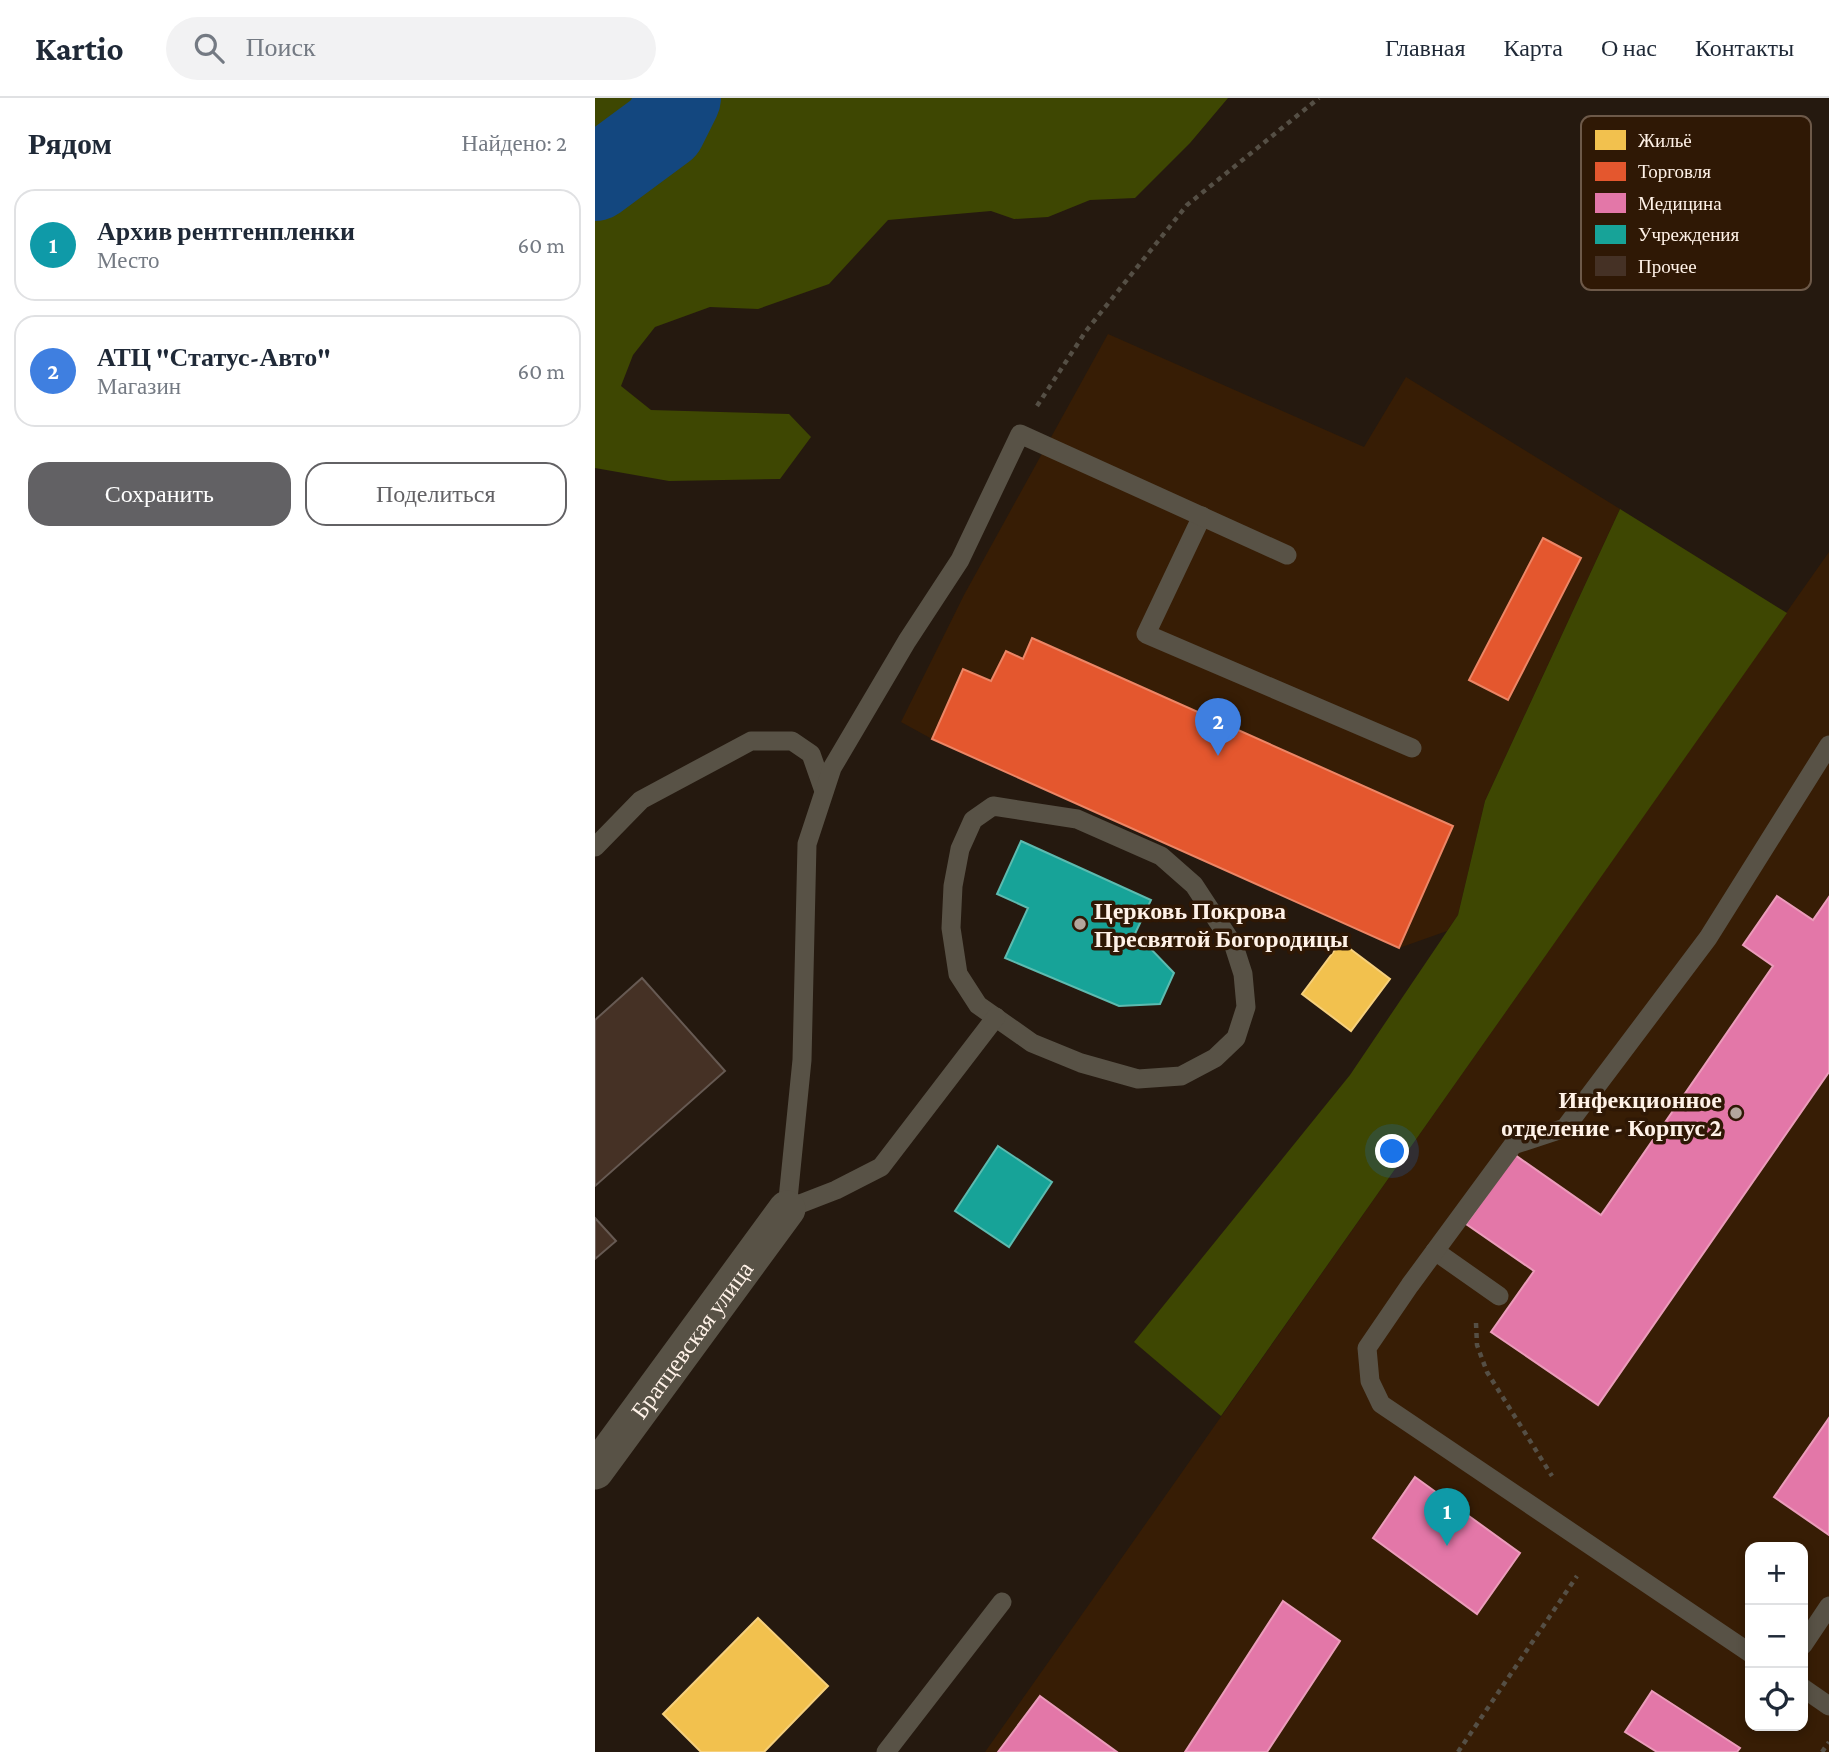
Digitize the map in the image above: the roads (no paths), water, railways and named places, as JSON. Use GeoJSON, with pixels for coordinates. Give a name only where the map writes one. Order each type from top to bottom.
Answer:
{"type":"FeatureCollection","features":[{"type":"Feature","properties":{"kind":"street","name":"Братцевская улица"},"geometry":{"type":"LineString","coordinates":[[595,1471],[787,1209]]}},
{"type":"Feature","properties":{"kind":"lane"},"geometry":{"type":"LineString","coordinates":[[996,1017],[881,1167],[836,1190],[787,1209],[802,1060],[807,844],[832,768],[907,641],[960,560],[1020,434],[1287,555]]}},
{"type":"Feature","properties":{"kind":"lane"},"geometry":{"type":"LineString","coordinates":[[1202,516],[1146,634],[1412,748]]}},
{"type":"Feature","properties":{"kind":"lane"},"geometry":{"type":"LineString","coordinates":[[595,846],[641,800],[751,741],[792,741],[811,754],[824,791]]}},
{"type":"Feature","properties":{"kind":"lane"},"geometry":{"type":"LineString","coordinates":[[1745,1650],[1381,1404],[1370,1381],[1367,1348],[1513,1145],[1565,1128],[1709,938],[1829,745]]}},
{"type":"Feature","properties":{"kind":"lane"},"geometry":{"type":"LineString","coordinates":[[993,806],[1077,819],[1161,856],[1194,884],[1234,946],[1243,974],[1246,1007],[1236,1038],[1215,1058],[1181,1076],[1138,1079],[1081,1063],[1032,1043],[996,1017],[978,1005],[958,974],[951,928],[953,886],[960,849],[974,820],[993,806]]}},
{"type":"Feature","properties":{"kind":"lane"},"geometry":{"type":"LineString","coordinates":[[1436,1251],[1499,1296]]}},
{"type":"Feature","properties":{"kind":"lane"},"geometry":{"type":"LineString","coordinates":[[886,1752],[1002,1602]]}},
{"type":"Feature","properties":{"kind":"lane"},"geometry":{"type":"LineString","coordinates":[[1808,1637],[1829,1605]]}},
{"type":"Feature","properties":{"kind":"lane"},"geometry":{"type":"LineString","coordinates":[[1808,1692],[1829,1706]]}},
{"type":"Feature","properties":{"kind":"waterway"},"geometry":{"type":"LineString","coordinates":[[595,179],[664,128],[679,98]]}},
{"type":"Feature","properties":{"kind":"place","name":"АТЦ \"Статус-Авто\""},"geometry":{"type":"Point","coordinates":[1218,756]}},
{"type":"Feature","properties":{"kind":"place","name":"Церковь Покрова Пресвятой Богородицы"},"geometry":{"type":"Point","coordinates":[1080,924]}},
{"type":"Feature","properties":{"kind":"place","name":"Инфекционное отделение - Корпус 2"},"geometry":{"type":"Point","coordinates":[1736,1113]}},
{"type":"Feature","properties":{"kind":"place","name":"Архив рентгенпленки"},"geometry":{"type":"Point","coordinates":[1447,1546]}}]}
